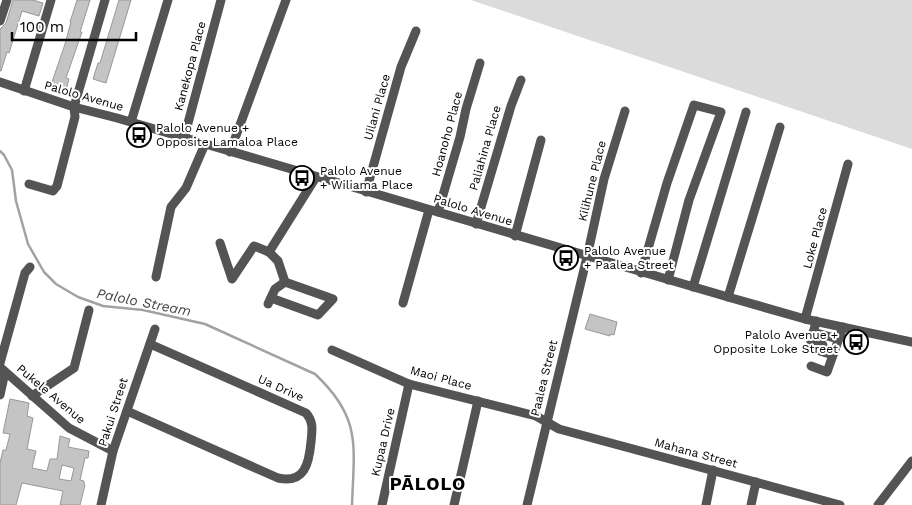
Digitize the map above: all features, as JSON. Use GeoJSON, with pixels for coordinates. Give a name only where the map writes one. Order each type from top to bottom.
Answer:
{"type":"FeatureCollection","features":[{"type":"Feature","properties":{"kind":"street"},"geometry":{"type":"LineString","coordinates":[[0,21],[6,0]]}},
{"type":"Feature","properties":{"kind":"street"},"geometry":{"type":"LineString","coordinates":[[24,91],[51,0]]}},
{"type":"Feature","properties":{"kind":"street"},"geometry":{"type":"LineString","coordinates":[[29,184],[54,191],[58,186],[75,117],[74,107],[105,0]]}},
{"type":"Feature","properties":{"kind":"street"},"geometry":{"type":"LineString","coordinates":[[132,122],[168,0]]}},
{"type":"Feature","properties":{"kind":"street","name":"Kanekopa Place"},"geometry":{"type":"LineString","coordinates":[[184,138],[221,0]]}},
{"type":"Feature","properties":{"kind":"street"},"geometry":{"type":"LineString","coordinates":[[230,152],[286,0]]}},
{"type":"Feature","properties":{"kind":"street","name":"Uilani Place"},"geometry":{"type":"LineString","coordinates":[[366,192],[402,66],[416,31]]}},
{"type":"Feature","properties":{"kind":"street","name":"Hoanoho Place"},"geometry":{"type":"LineString","coordinates":[[403,303],[460,137],[480,62]]}},
{"type":"Feature","properties":{"kind":"street","name":"Paliahina Place"},"geometry":{"type":"LineString","coordinates":[[476,224],[511,106],[521,80]]}},
{"type":"Feature","properties":{"kind":"street","name":"Palolo Avenue"},"geometry":{"type":"LineString","coordinates":[[0,82],[74,107],[132,122],[728,298],[805,319],[912,342]]}},
{"type":"Feature","properties":{"kind":"street"},"geometry":{"type":"LineString","coordinates":[[641,272],[667,183],[694,105],[721,112],[689,200],[668,280]]}},
{"type":"Feature","properties":{"kind":"street","name":"Kilihune Place"},"geometry":{"type":"LineString","coordinates":[[587,257],[604,179],[625,111]]}},
{"type":"Feature","properties":{"kind":"street"},"geometry":{"type":"LineString","coordinates":[[694,287],[746,112]]}},
{"type":"Feature","properties":{"kind":"street"},"geometry":{"type":"LineString","coordinates":[[728,298],[780,127]]}},
{"type":"Feature","properties":{"kind":"street"},"geometry":{"type":"LineString","coordinates":[[515,236],[541,140]]}},
{"type":"Feature","properties":{"kind":"street"},"geometry":{"type":"LineString","coordinates":[[156,277],[171,207],[186,188],[205,144]]}},
{"type":"Feature","properties":{"kind":"street","name":"Loke Place"},"geometry":{"type":"LineString","coordinates":[[805,319],[848,164]]}},
{"type":"Feature","properties":{"kind":"street"},"geometry":{"type":"LineString","coordinates":[[269,252],[316,177]]}},
{"type":"Feature","properties":{"kind":"street"},"geometry":{"type":"LineString","coordinates":[[220,243],[232,279],[254,246],[269,252],[278,261],[285,282]]}},
{"type":"Feature","properties":{"kind":"street","name":"Paalea Street"},"geometry":{"type":"LineString","coordinates":[[527,505],[587,257]]}},
{"type":"Feature","properties":{"kind":"street"},"geometry":{"type":"LineString","coordinates":[[0,363],[25,273],[30,267]]}},
{"type":"Feature","properties":{"kind":"street"},"geometry":{"type":"LineString","coordinates":[[285,282],[333,299],[318,315],[269,301],[275,289],[285,282]]}},
{"type":"Feature","properties":{"kind":"street"},"geometry":{"type":"LineString","coordinates":[[32,396],[74,368],[89,310]]}},
{"type":"Feature","properties":{"kind":"street"},"geometry":{"type":"LineString","coordinates":[[816,321],[810,348],[832,347]]}},
{"type":"Feature","properties":{"kind":"street"},"geometry":{"type":"LineString","coordinates":[[811,366],[827,372],[832,347],[843,327]]}},
{"type":"Feature","properties":{"kind":"street","name":"Pakui Street"},"geometry":{"type":"LineString","coordinates":[[101,505],[113,451],[155,329]]}},
{"type":"Feature","properties":{"kind":"street"},"geometry":{"type":"LineString","coordinates":[[812,337],[832,347]]}},
{"type":"Feature","properties":{"kind":"street"},"geometry":{"type":"LineString","coordinates":[[812,337],[832,347]]}},
{"type":"Feature","properties":{"kind":"street","name":"Ua Drive"},"geometry":{"type":"LineString","coordinates":[[127,411],[278,478],[293,479],[302,473],[309,461],[312,424],[310,417],[306,413],[150,344]]}},
{"type":"Feature","properties":{"kind":"street","name":"Maoi Place"},"geometry":{"type":"LineString","coordinates":[[332,350],[409,384],[536,416],[546,423]]}},
{"type":"Feature","properties":{"kind":"street"},"geometry":{"type":"LineString","coordinates":[[0,395],[3,369]]}},
{"type":"Feature","properties":{"kind":"street","name":"Pukele Avenue"},"geometry":{"type":"LineString","coordinates":[[3,369],[69,428],[113,451]]}},
{"type":"Feature","properties":{"kind":"street","name":"Kupaa Drive"},"geometry":{"type":"LineString","coordinates":[[382,505],[409,384]]}},
{"type":"Feature","properties":{"kind":"street"},"geometry":{"type":"LineString","coordinates":[[454,505],[478,401]]}},
{"type":"Feature","properties":{"kind":"street","name":"Mahana Street"},"geometry":{"type":"LineString","coordinates":[[546,423],[559,429],[840,505]]}},
{"type":"Feature","properties":{"kind":"street"},"geometry":{"type":"LineString","coordinates":[[878,505],[912,461]]}},
{"type":"Feature","properties":{"kind":"street"},"geometry":{"type":"LineString","coordinates":[[706,505],[713,470]]}},
{"type":"Feature","properties":{"kind":"street"},"geometry":{"type":"LineString","coordinates":[[751,505],[756,482]]}},
{"type":"Feature","properties":{"kind":"shaded area"},"geometry":{"type":"Polygon","coordinates":[[[471,0],[912,0],[912,149],[471,0]]]}},
{"type":"Feature","properties":{"kind":"building"},"geometry":{"type":"Polygon","coordinates":[[[13,0],[33,0],[43,3],[39,16],[22,11],[9,53],[7,52],[0,71],[0,29],[6,23],[13,0]]]}},
{"type":"Feature","properties":{"kind":"building"},"geometry":{"type":"Polygon","coordinates":[[[77,0],[90,0],[80,32],[82,32],[66,78],[69,79],[66,90],[51,85],[77,0]]]}},
{"type":"Feature","properties":{"kind":"building"},"geometry":{"type":"Polygon","coordinates":[[[119,0],[131,0],[106,83],[93,79],[98,63],[100,63],[119,0]]]}},
{"type":"Feature","properties":{"kind":"building"},"geometry":{"type":"Polygon","coordinates":[[[590,314],[617,322],[614,335],[610,334],[610,336],[585,329],[590,314]]]}},
{"type":"Feature","properties":{"kind":"building"},"geometry":{"type":"Polygon","coordinates":[[[10,399],[29,403],[27,416],[33,418],[27,449],[36,451],[32,468],[47,471],[50,459],[57,459],[60,436],[70,439],[68,447],[89,451],[88,458],[85,458],[80,480],[84,481],[85,485],[80,505],[60,505],[63,491],[22,483],[16,505],[0,505],[0,463],[10,434],[3,433],[10,399]],[[62,465],[59,479],[71,481],[74,468],[62,465]]]}},
{"type":"Feature","properties":{"kind":"waterway","name":"Palolo Stream"},"geometry":{"type":"LineString","coordinates":[[0,151],[12,170],[16,201],[28,244],[44,272],[56,284],[78,297],[103,306],[143,310],[205,324],[315,374],[330,390],[348,419],[354,449],[352,505]]}},
{"type":"Feature","properties":{"kind":"place","name":"Palolo Avenue + Opposite Lamaloa Place"},"geometry":{"type":"Point","coordinates":[139,135]}},
{"type":"Feature","properties":{"kind":"place","name":"Palolo Avenue + Wiliama Place"},"geometry":{"type":"Point","coordinates":[302,178]}},
{"type":"Feature","properties":{"kind":"place","name":"Palolo Avenue + Paalea Street"},"geometry":{"type":"Point","coordinates":[566,258]}},
{"type":"Feature","properties":{"kind":"place","name":"Palolo Avenue + Opposite Loke Street"},"geometry":{"type":"Point","coordinates":[856,342]}},
{"type":"Feature","properties":{"kind":"district","name":"PĀLOLO"},"geometry":{"type":"Point","coordinates":[428,483]}}]}
